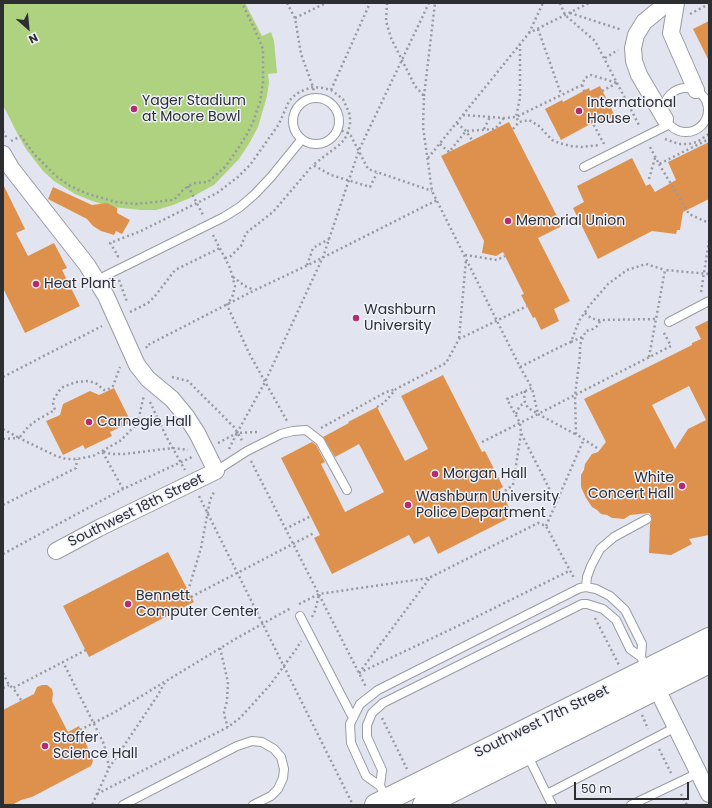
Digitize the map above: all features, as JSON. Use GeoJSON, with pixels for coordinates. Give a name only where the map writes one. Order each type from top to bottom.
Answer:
{"type":"FeatureCollection","features":[{"type":"Feature","properties":{"kind":"main road","name":"Southwest 17th Street"},"geometry":{"type":"LineString","coordinates":[[383,799],[648,672],[709,639]]}},
{"type":"Feature","properties":{"kind":"main road","name":"Southwest 17th Street"},"geometry":{"type":"LineString","coordinates":[[424,805],[526,753],[648,672],[709,662]]}},
{"type":"Feature","properties":{"kind":"street"},"geometry":{"type":"LineString","coordinates":[[667,3],[644,22],[636,35],[633,48],[634,61],[639,75],[667,122]]}},
{"type":"Feature","properties":{"kind":"street"},"geometry":{"type":"LineString","coordinates":[[676,3],[672,33],[696,90]]}},
{"type":"Feature","properties":{"kind":"street"},"geometry":{"type":"LineString","coordinates":[[5,153],[11,168],[87,265],[97,280],[137,365],[148,379],[172,399],[186,416],[219,469]]}},
{"type":"Feature","properties":{"kind":"street","name":"Southwest 18th Street"},"geometry":{"type":"LineString","coordinates":[[56,551],[219,469]]}},
{"type":"Feature","properties":{"kind":"street"},"geometry":{"type":"LineString","coordinates":[[648,672],[709,794]]}},
{"type":"Feature","properties":{"kind":"lane"},"geometry":{"type":"LineString","coordinates":[[687,88],[696,90],[703,96],[708,104],[707,118],[704,124],[697,130],[688,133],[677,131],[667,122],[663,111],[664,104],[669,95],[676,90],[687,88]]}},
{"type":"Feature","properties":{"kind":"lane"},"geometry":{"type":"LineString","coordinates":[[315,98],[325,100],[336,110],[339,119],[337,129],[331,138],[322,142],[311,143],[302,139],[294,129],[293,123],[295,111],[304,102],[315,98]]}},
{"type":"Feature","properties":{"kind":"lane"},"geometry":{"type":"LineString","coordinates":[[584,167],[667,122]]}},
{"type":"Feature","properties":{"kind":"lane"},"geometry":{"type":"LineString","coordinates":[[97,280],[208,225],[240,207],[271,177],[302,139]]}},
{"type":"Feature","properties":{"kind":"lane"},"geometry":{"type":"LineString","coordinates":[[665,321],[709,301]]}},
{"type":"Feature","properties":{"kind":"lane"},"geometry":{"type":"LineString","coordinates":[[219,469],[247,451],[281,434],[306,430],[320,441],[347,490]]}},
{"type":"Feature","properties":{"kind":"lane"},"geometry":{"type":"LineString","coordinates":[[586,587],[587,577],[591,566],[600,549],[614,537],[647,519]]}},
{"type":"Feature","properties":{"kind":"lane"},"geometry":{"type":"LineString","coordinates":[[383,799],[366,776],[351,743],[350,724],[360,704],[378,690],[580,588],[586,587],[596,589],[610,596],[625,610],[642,644],[648,672]]}},
{"type":"Feature","properties":{"kind":"lane"},"geometry":{"type":"LineString","coordinates":[[383,799],[382,770],[367,737],[367,725],[372,713],[377,708],[383,703],[582,604],[587,604],[602,609],[616,620],[630,649],[648,672]]}},
{"type":"Feature","properties":{"kind":"lane"},"geometry":{"type":"LineString","coordinates":[[300,616],[353,718]]}},
{"type":"Feature","properties":{"kind":"lane"},"geometry":{"type":"LineString","coordinates":[[547,794],[676,727]]}},
{"type":"Feature","properties":{"kind":"lane"},"geometry":{"type":"LineString","coordinates":[[124,805],[237,746],[252,741],[264,742],[276,750],[282,760],[284,772],[281,784],[275,793],[253,805]]}},
{"type":"Feature","properties":{"kind":"lane"},"geometry":{"type":"LineString","coordinates":[[526,753],[552,805]]}},
{"type":"Feature","properties":{"kind":"lane"},"geometry":{"type":"LineString","coordinates":[[631,805],[698,773]]}},
{"type":"Feature","properties":{"kind":"path"},"geometry":{"type":"LineString","coordinates":[[18,137],[21,136],[34,154],[56,176],[70,186],[102,199],[136,204],[156,203],[173,200],[188,186],[195,183],[208,182],[225,166],[246,136],[260,102],[263,83],[263,49],[242,3]]}},
{"type":"Feature","properties":{"kind":"path"},"geometry":{"type":"LineString","coordinates":[[287,3],[295,18],[301,54],[313,87],[315,98]]}},
{"type":"Feature","properties":{"kind":"path"},"geometry":{"type":"LineString","coordinates":[[295,18],[326,3]]}},
{"type":"Feature","properties":{"kind":"path"},"geometry":{"type":"LineString","coordinates":[[331,90],[370,3]]}},
{"type":"Feature","properties":{"kind":"path"},"geometry":{"type":"LineString","coordinates":[[387,3],[386,21],[388,30],[415,86],[424,96]]}},
{"type":"Feature","properties":{"kind":"path"},"geometry":{"type":"LineString","coordinates":[[188,592],[201,548],[207,513],[219,469],[225,455],[265,382],[324,257],[358,150],[429,3]]}},
{"type":"Feature","properties":{"kind":"path"},"geometry":{"type":"LineString","coordinates":[[434,3],[424,96],[423,126],[432,191],[532,388],[538,414]]}},
{"type":"Feature","properties":{"kind":"path"},"geometry":{"type":"LineString","coordinates":[[428,159],[529,33],[543,3]]}},
{"type":"Feature","properties":{"kind":"path"},"geometry":{"type":"LineString","coordinates":[[560,3],[565,14],[595,41],[640,128]]}},
{"type":"Feature","properties":{"kind":"path"},"geometry":{"type":"LineString","coordinates":[[529,33],[589,3]]}},
{"type":"Feature","properties":{"kind":"path"},"geometry":{"type":"LineString","coordinates":[[686,17],[709,3]]}},
{"type":"Feature","properties":{"kind":"path"},"geometry":{"type":"LineString","coordinates":[[569,12],[628,32]]}},
{"type":"Feature","properties":{"kind":"path"},"geometry":{"type":"LineString","coordinates":[[538,29],[561,94]]}},
{"type":"Feature","properties":{"kind":"path"},"geometry":{"type":"LineString","coordinates":[[519,122],[516,117],[520,98],[520,44]]}},
{"type":"Feature","properties":{"kind":"path"},"geometry":{"type":"LineString","coordinates":[[605,58],[621,49]]}},
{"type":"Feature","properties":{"kind":"path"},"geometry":{"type":"LineString","coordinates":[[584,91],[582,85],[585,78],[591,75],[602,77],[618,83]]}},
{"type":"Feature","properties":{"kind":"path"},"geometry":{"type":"LineString","coordinates":[[602,91],[618,83]]}},
{"type":"Feature","properties":{"kind":"path"},"geometry":{"type":"LineString","coordinates":[[463,115],[504,118],[516,117],[582,85]]}},
{"type":"Feature","properties":{"kind":"path"},"geometry":{"type":"LineString","coordinates":[[114,258],[118,256],[110,244],[217,193],[238,177],[250,165],[280,124],[289,101],[296,94],[313,87],[331,90],[343,99],[347,107],[350,115],[348,133],[339,145],[313,165],[273,212],[246,233],[241,246],[236,252],[225,258]]}},
{"type":"Feature","properties":{"kind":"path"},"geometry":{"type":"LineString","coordinates":[[513,129],[519,122],[529,120],[539,126],[552,140],[559,143],[582,147],[604,144],[589,116]]}},
{"type":"Feature","properties":{"kind":"path"},"geometry":{"type":"LineString","coordinates":[[484,130],[490,117]]}},
{"type":"Feature","properties":{"kind":"path"},"geometry":{"type":"LineString","coordinates":[[440,144],[449,152],[466,131],[495,129],[504,118]]}},
{"type":"Feature","properties":{"kind":"path"},"geometry":{"type":"LineString","coordinates":[[457,124],[466,131],[472,140]]}},
{"type":"Feature","properties":{"kind":"path"},"geometry":{"type":"LineString","coordinates":[[337,129],[348,133],[368,169],[432,191]]}},
{"type":"Feature","properties":{"kind":"path"},"geometry":{"type":"LineString","coordinates":[[3,131],[5,153]]}},
{"type":"Feature","properties":{"kind":"path"},"geometry":{"type":"LineString","coordinates":[[660,138],[679,144],[689,144],[697,142],[709,134]]}},
{"type":"Feature","properties":{"kind":"path"},"geometry":{"type":"LineString","coordinates":[[659,164],[709,139]]}},
{"type":"Feature","properties":{"kind":"path"},"geometry":{"type":"LineString","coordinates":[[649,144],[655,158],[689,214],[709,223]]}},
{"type":"Feature","properties":{"kind":"path"},"geometry":{"type":"LineString","coordinates":[[650,179],[655,158]]}},
{"type":"Feature","properties":{"kind":"path"},"geometry":{"type":"LineString","coordinates":[[313,165],[331,175],[370,187],[378,173]]}},
{"type":"Feature","properties":{"kind":"path"},"geometry":{"type":"LineString","coordinates":[[188,186],[230,268],[233,277],[235,286],[233,295],[227,305],[249,353],[288,423]]}},
{"type":"Feature","properties":{"kind":"path"},"geometry":{"type":"LineString","coordinates":[[306,266],[313,248],[330,239]]}},
{"type":"Feature","properties":{"kind":"path"},"geometry":{"type":"LineString","coordinates":[[701,294],[709,241]]}},
{"type":"Feature","properties":{"kind":"path"},"geometry":{"type":"LineString","coordinates":[[3,376],[148,303],[175,270],[220,248]]}},
{"type":"Feature","properties":{"kind":"path"},"geometry":{"type":"LineString","coordinates":[[464,255],[497,260],[505,256]]}},
{"type":"Feature","properties":{"kind":"path"},"geometry":{"type":"LineString","coordinates":[[310,433],[446,362],[459,339],[466,259]]}},
{"type":"Feature","properties":{"kind":"path"},"geometry":{"type":"LineString","coordinates":[[571,342],[579,321],[585,312],[608,284],[627,270],[646,264],[665,270],[709,274]]}},
{"type":"Feature","properties":{"kind":"path"},"geometry":{"type":"LineString","coordinates":[[649,358],[665,270]]}},
{"type":"Feature","properties":{"kind":"path"},"geometry":{"type":"LineString","coordinates":[[233,277],[245,286],[254,290]]}},
{"type":"Feature","properties":{"kind":"path"},"geometry":{"type":"LineString","coordinates":[[459,339],[527,306]]}},
{"type":"Feature","properties":{"kind":"path"},"geometry":{"type":"LineString","coordinates":[[585,312],[591,318],[601,320],[665,321]]}},
{"type":"Feature","properties":{"kind":"path"},"geometry":{"type":"LineString","coordinates":[[576,434],[575,395],[580,345],[586,331],[593,329],[601,320]]}},
{"type":"Feature","properties":{"kind":"path"},"geometry":{"type":"LineString","coordinates":[[520,367],[583,337]]}},
{"type":"Feature","properties":{"kind":"path"},"geometry":{"type":"LineString","coordinates":[[482,442],[671,346]]}},
{"type":"Feature","properties":{"kind":"path"},"geometry":{"type":"LineString","coordinates":[[3,439],[19,438],[28,427],[37,420],[56,410],[53,403],[54,399],[63,387],[76,382],[89,381],[97,384],[104,390],[110,389],[122,363]]}},
{"type":"Feature","properties":{"kind":"path"},"geometry":{"type":"LineString","coordinates":[[505,491],[513,485],[521,433],[520,423],[507,398],[532,388]]}},
{"type":"Feature","properties":{"kind":"path"},"geometry":{"type":"LineString","coordinates":[[377,407],[384,403],[396,389]]}},
{"type":"Feature","properties":{"kind":"path"},"geometry":{"type":"LineString","coordinates":[[525,391],[525,402],[528,408],[576,434],[597,448]]}},
{"type":"Feature","properties":{"kind":"path"},"geometry":{"type":"LineString","coordinates":[[3,429],[56,456],[66,459],[77,459],[92,456],[120,441],[136,425],[144,393],[192,482],[353,805]]}},
{"type":"Feature","properties":{"kind":"path"},"geometry":{"type":"LineString","coordinates":[[516,415],[519,407],[525,402]]}},
{"type":"Feature","properties":{"kind":"path"},"geometry":{"type":"LineString","coordinates":[[215,444],[237,433],[260,432]]}},
{"type":"Feature","properties":{"kind":"path"},"geometry":{"type":"LineString","coordinates":[[521,433],[556,502]]}},
{"type":"Feature","properties":{"kind":"path"},"geometry":{"type":"LineString","coordinates":[[546,526],[584,439]]}},
{"type":"Feature","properties":{"kind":"path"},"geometry":{"type":"LineString","coordinates":[[102,451],[111,454],[124,454],[173,448],[190,451]]}},
{"type":"Feature","properties":{"kind":"path"},"geometry":{"type":"LineString","coordinates":[[102,451],[123,490]]}},
{"type":"Feature","properties":{"kind":"path"},"geometry":{"type":"LineString","coordinates":[[3,554],[123,490],[196,455]]}},
{"type":"Feature","properties":{"kind":"path"},"geometry":{"type":"LineString","coordinates":[[3,505],[76,468],[77,459]]}},
{"type":"Feature","properties":{"kind":"path"},"geometry":{"type":"LineString","coordinates":[[252,463],[259,460]]}},
{"type":"Feature","properties":{"kind":"path"},"geometry":{"type":"LineString","coordinates":[[285,529],[311,516]]}},
{"type":"Feature","properties":{"kind":"path"},"geometry":{"type":"LineString","coordinates":[[298,605],[319,594],[430,578],[538,523],[546,526],[569,571],[359,673],[430,578]]}},
{"type":"Feature","properties":{"kind":"path"},"geometry":{"type":"LineString","coordinates":[[191,597],[314,533]]}},
{"type":"Feature","properties":{"kind":"path"},"geometry":{"type":"LineString","coordinates":[[97,794],[228,727],[240,718],[270,685],[298,648],[315,611],[319,594]]}},
{"type":"Feature","properties":{"kind":"path"},"geometry":{"type":"LineString","coordinates":[[80,730],[115,712],[220,648],[291,608]]}},
{"type":"Feature","properties":{"kind":"path"},"geometry":{"type":"LineString","coordinates":[[220,648],[228,682],[228,692],[224,712],[228,727]]}},
{"type":"Feature","properties":{"kind":"path"},"geometry":{"type":"LineString","coordinates":[[13,688],[86,650]]}},
{"type":"Feature","properties":{"kind":"path"},"geometry":{"type":"LineString","coordinates":[[63,662],[103,742],[109,768]]}},
{"type":"Feature","properties":{"kind":"path"},"geometry":{"type":"LineString","coordinates":[[3,673],[9,685],[13,688],[21,700]]}},
{"type":"Feature","properties":{"kind":"path"},"geometry":{"type":"LineString","coordinates":[[92,805],[109,768],[158,695],[165,682]]}},
{"type":"Feature","properties":{"kind":"path"},"geometry":{"type":"LineString","coordinates":[[3,688],[9,685]]}},
{"type":"Feature","properties":{"kind":"green space","name":"Yager Stadium at Moore Bowl"},"geometry":{"type":"Polygon","coordinates":[[[3,3],[245,3],[262,36],[271,32],[274,41],[277,73],[268,74],[269,83],[267,96],[258,127],[239,159],[214,185],[173,205],[156,210],[112,207],[75,194],[54,181],[43,171],[26,149],[3,105],[3,3]]]}},
{"type":"Feature","properties":{"kind":"building"},"geometry":{"type":"Polygon","coordinates":[[[709,21],[709,61],[693,29],[709,21]]]}},
{"type":"Feature","properties":{"kind":"building","name":"International House"},"geometry":{"type":"Polygon","coordinates":[[[600,86],[615,116],[599,124],[598,120],[561,140],[545,109],[562,100],[563,102],[589,88],[590,91],[600,86]]]}},
{"type":"Feature","properties":{"kind":"building","name":"Memorial Union"},"geometry":{"type":"Polygon","coordinates":[[[509,122],[562,226],[538,238],[570,301],[554,309],[559,321],[541,330],[535,317],[533,318],[521,295],[524,294],[503,252],[496,256],[482,253],[484,241],[441,156],[509,122]]]}},
{"type":"Feature","properties":{"kind":"building"},"geometry":{"type":"Polygon","coordinates":[[[709,142],[709,199],[683,212],[680,230],[677,230],[676,234],[652,231],[598,259],[573,208],[584,202],[577,186],[632,158],[646,186],[650,184],[655,192],[676,180],[668,162],[709,142]]]}},
{"type":"Feature","properties":{"kind":"building","name":"Heat Plant"},"geometry":{"type":"Polygon","coordinates":[[[3,184],[25,229],[16,233],[28,256],[54,243],[67,268],[62,270],[80,306],[25,333],[3,288],[3,184]]]}},
{"type":"Feature","properties":{"kind":"building"},"geometry":{"type":"Polygon","coordinates":[[[53,187],[92,205],[107,203],[117,208],[117,213],[130,220],[122,234],[116,231],[114,235],[101,231],[93,226],[87,219],[48,199],[53,187]]]}},
{"type":"Feature","properties":{"kind":"building"},"geometry":{"type":"Polygon","coordinates":[[[709,320],[709,535],[689,539],[692,544],[671,555],[649,553],[650,524],[652,520],[650,513],[630,515],[624,519],[612,518],[601,514],[592,507],[581,487],[581,475],[585,464],[592,454],[598,452],[606,442],[584,399],[692,345],[692,343],[701,339],[695,327],[709,320]],[[689,386],[652,405],[675,449],[688,429],[706,420],[689,386]]]}},
{"type":"Feature","properties":{"kind":"building","name":"Morgan Hall"},"geometry":{"type":"Polygon","coordinates":[[[443,375],[482,452],[485,451],[503,487],[500,489],[513,516],[438,554],[429,536],[414,544],[409,535],[332,574],[314,538],[320,535],[281,458],[312,442],[316,445],[325,462],[321,464],[345,512],[384,492],[359,444],[335,457],[323,437],[377,407],[405,461],[428,449],[401,396],[443,375]]]}},
{"type":"Feature","properties":{"kind":"building","name":"Carnegie Hall"},"geometry":{"type":"Polygon","coordinates":[[[114,388],[131,422],[110,432],[112,436],[85,449],[83,445],[63,455],[46,421],[60,415],[63,404],[90,391],[99,395],[114,388]]]}},
{"type":"Feature","properties":{"kind":"building","name":"Bennett Computer Center"},"geometry":{"type":"Polygon","coordinates":[[[168,552],[194,602],[89,657],[63,606],[168,552]]]}},
{"type":"Feature","properties":{"kind":"building","name":"Stoffer Science Hall"},"geometry":{"type":"Polygon","coordinates":[[[47,685],[52,689],[52,701],[68,732],[79,726],[93,761],[91,766],[32,797],[21,800],[12,805],[3,805],[3,710],[34,694],[37,687],[47,685]]]}},
{"type":"Feature","properties":{"kind":"place","name":"Yager Stadium at Moore Bowl"},"geometry":{"type":"Point","coordinates":[134,109]}},
{"type":"Feature","properties":{"kind":"place","name":"International House"},"geometry":{"type":"Point","coordinates":[579,111]}},
{"type":"Feature","properties":{"kind":"place","name":"Memorial Union"},"geometry":{"type":"Point","coordinates":[508,221]}},
{"type":"Feature","properties":{"kind":"place","name":"Heat Plant"},"geometry":{"type":"Point","coordinates":[36,284]}},
{"type":"Feature","properties":{"kind":"place","name":"Washburn University"},"geometry":{"type":"Point","coordinates":[356,318]}},
{"type":"Feature","properties":{"kind":"place","name":"Carnegie Hall"},"geometry":{"type":"Point","coordinates":[89,422]}},
{"type":"Feature","properties":{"kind":"place","name":"Morgan Hall"},"geometry":{"type":"Point","coordinates":[435,474]}},
{"type":"Feature","properties":{"kind":"place","name":"White Concert Hall"},"geometry":{"type":"Point","coordinates":[682,486]}},
{"type":"Feature","properties":{"kind":"place","name":"Washburn University Police Department"},"geometry":{"type":"Point","coordinates":[408,505]}},
{"type":"Feature","properties":{"kind":"place","name":"Bennett Computer Center"},"geometry":{"type":"Point","coordinates":[128,604]}},
{"type":"Feature","properties":{"kind":"place","name":"Stoffer Science Hall"},"geometry":{"type":"Point","coordinates":[45,746]}}]}
